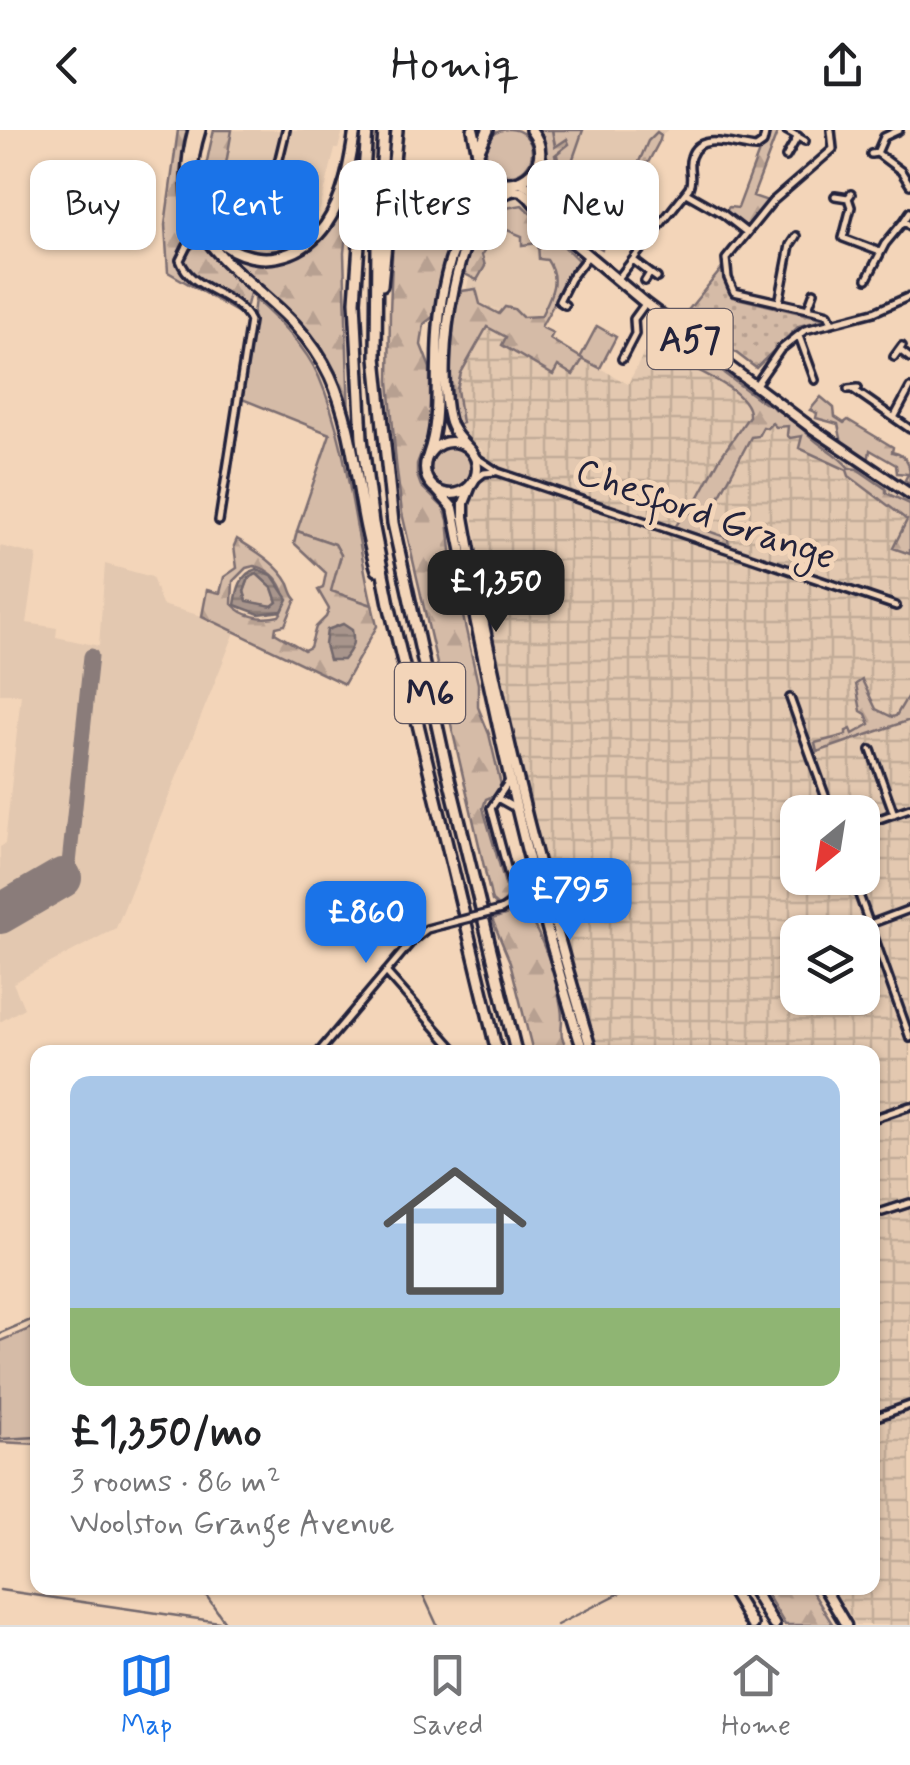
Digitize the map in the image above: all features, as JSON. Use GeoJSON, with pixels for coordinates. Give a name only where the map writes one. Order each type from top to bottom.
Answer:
{"type":"FeatureCollection","features":[{"type":"Feature","properties":{"kind":"highway","name":"M6"},"geometry":{"type":"LineString","coordinates":[[197,130],[192,174],[200,214],[208,230],[222,244],[245,257],[260,259],[295,252],[324,227],[342,193],[355,130]]}},
{"type":"Feature","properties":{"kind":"highway","name":"M6"},"geometry":{"type":"LineString","coordinates":[[197,130],[185,169],[189,209],[202,235],[289,316],[310,341],[329,374],[347,428],[374,560],[389,604]]}},
{"type":"Feature","properties":{"kind":"highway","name":"M6"},"geometry":{"type":"LineString","coordinates":[[367,130],[356,318],[362,438],[373,523],[389,604],[496,1045]]}},
{"type":"Feature","properties":{"kind":"highway","name":"M6"},"geometry":{"type":"LineString","coordinates":[[384,130],[376,328],[382,431],[397,542],[446,766],[514,1045]]}},
{"type":"Feature","properties":{"kind":"highway","name":"M6"},"geometry":{"type":"LineString","coordinates":[[376,328],[397,130]]}},
{"type":"Feature","properties":{"kind":"highway"},"geometry":{"type":"LineString","coordinates":[[473,130],[481,160]]}},
{"type":"Feature","properties":{"kind":"highway"},"geometry":{"type":"LineString","coordinates":[[479,152],[488,130]]}},
{"type":"Feature","properties":{"kind":"highway","name":"A57"},"geometry":{"type":"LineString","coordinates":[[532,131],[540,153]]}},
{"type":"Feature","properties":{"kind":"highway"},"geometry":{"type":"LineString","coordinates":[[516,182],[534,171],[540,153]]}},
{"type":"Feature","properties":{"kind":"highway","name":"A57"},"geometry":{"type":"LineString","coordinates":[[507,181],[516,182]]}},
{"type":"Feature","properties":{"kind":"highway"},"geometry":{"type":"LineString","coordinates":[[734,1595],[752,1625]]}},
{"type":"Feature","properties":{"kind":"highway"},"geometry":{"type":"LineString","coordinates":[[756,1595],[774,1625]]}},
{"type":"Feature","properties":{"kind":"main road","name":"A57"},"geometry":{"type":"LineString","coordinates":[[540,153],[542,160]]}},
{"type":"Feature","properties":{"kind":"main road","name":"A57"},"geometry":{"type":"LineString","coordinates":[[516,182],[527,186]]}},
{"type":"Feature","properties":{"kind":"main road"},"geometry":{"type":"LineString","coordinates":[[507,186],[516,182]]}},
{"type":"Feature","properties":{"kind":"main road"},"geometry":{"type":"LineString","coordinates":[[454,250],[444,284],[437,343],[437,422],[426,474],[453,508],[509,782],[581,1045]]}},
{"type":"Feature","properties":{"kind":"main road"},"geometry":{"type":"LineString","coordinates":[[464,250],[452,296],[446,350],[449,422],[472,453],[477,468],[464,504],[464,517],[491,662],[542,879],[590,1045]]}},
{"type":"Feature","properties":{"kind":"main road","name":"A57"},"geometry":{"type":"LineString","coordinates":[[584,250],[645,303],[754,386],[910,494]]}},
{"type":"Feature","properties":{"kind":"main road"},"geometry":{"type":"LineString","coordinates":[[428,455],[433,448],[448,442],[464,445],[472,453]]}},
{"type":"Feature","properties":{"kind":"main road"},"geometry":{"type":"LineString","coordinates":[[436,489],[459,493],[473,481]]}},
{"type":"Feature","properties":{"kind":"main road"},"geometry":{"type":"LineString","coordinates":[[828,1595],[844,1623]]}},
{"type":"Feature","properties":{"kind":"street"},"geometry":{"type":"LineString","coordinates":[[218,521],[250,321],[236,304],[185,272],[180,256],[224,218],[258,211],[270,200],[286,130]]}},
{"type":"Feature","properties":{"kind":"street"},"geometry":{"type":"LineString","coordinates":[[617,280],[686,193],[692,182],[691,156],[697,147],[710,141],[756,148],[763,143],[766,130]]}},
{"type":"Feature","properties":{"kind":"street"},"geometry":{"type":"LineString","coordinates":[[786,130],[805,141]]}},
{"type":"Feature","properties":{"kind":"street"},"geometry":{"type":"LineString","coordinates":[[832,130],[832,149],[779,194],[726,259],[734,292],[828,314],[832,322]]}},
{"type":"Feature","properties":{"kind":"street"},"geometry":{"type":"LineString","coordinates":[[899,130],[884,137],[874,153],[901,171],[910,185]]}},
{"type":"Feature","properties":{"kind":"street"},"geometry":{"type":"LineString","coordinates":[[786,157],[798,136]]}},
{"type":"Feature","properties":{"kind":"street"},"geometry":{"type":"LineString","coordinates":[[686,193],[746,232]]}},
{"type":"Feature","properties":{"kind":"street"},"geometry":{"type":"LineString","coordinates":[[834,196],[850,196],[851,207],[840,238],[880,252]]}},
{"type":"Feature","properties":{"kind":"street"},"geometry":{"type":"LineString","coordinates":[[867,280],[880,252],[907,224],[910,212]]}},
{"type":"Feature","properties":{"kind":"street"},"geometry":{"type":"LineString","coordinates":[[779,303],[790,245],[796,236]]}},
{"type":"Feature","properties":{"kind":"street"},"geometry":{"type":"LineString","coordinates":[[565,305],[559,301],[566,285],[589,255]]}},
{"type":"Feature","properties":{"kind":"street"},"geometry":{"type":"LineString","coordinates":[[633,260],[654,276],[645,281]]}},
{"type":"Feature","properties":{"kind":"street"},"geometry":{"type":"LineString","coordinates":[[808,309],[814,292]]}},
{"type":"Feature","properties":{"kind":"street"},"geometry":{"type":"LineString","coordinates":[[754,386],[776,354],[805,330],[874,312],[910,296]]}},
{"type":"Feature","properties":{"kind":"street"},"geometry":{"type":"LineString","coordinates":[[616,348],[623,356],[635,334],[634,319],[645,303]]}},
{"type":"Feature","properties":{"kind":"street"},"geometry":{"type":"LineString","coordinates":[[799,335],[815,380]]}},
{"type":"Feature","properties":{"kind":"street"},"geometry":{"type":"LineString","coordinates":[[894,357],[901,349],[910,358]]}},
{"type":"Feature","properties":{"kind":"street"},"geometry":{"type":"LineString","coordinates":[[895,416],[910,388]]}},
{"type":"Feature","properties":{"kind":"street"},"geometry":{"type":"LineString","coordinates":[[853,389],[910,429]]}},
{"type":"Feature","properties":{"kind":"street","name":"Chesford Grange"},"geometry":{"type":"LineString","coordinates":[[472,453],[498,472],[896,606]]}},
{"type":"Feature","properties":{"kind":"street"},"geometry":{"type":"LineString","coordinates":[[473,481],[484,473],[498,472]]}},
{"type":"Feature","properties":{"kind":"street"},"geometry":{"type":"LineString","coordinates":[[790,698],[824,795]]}},
{"type":"Feature","properties":{"kind":"street"},"geometry":{"type":"LineString","coordinates":[[871,750],[894,814]]}},
{"type":"Feature","properties":{"kind":"street"},"geometry":{"type":"LineString","coordinates":[[866,765],[875,762]]}},
{"type":"Feature","properties":{"kind":"street"},"geometry":{"type":"LineString","coordinates":[[325,1045],[422,932],[511,904],[514,894],[491,812],[509,782]]}},
{"type":"Feature","properties":{"kind":"street"},"geometry":{"type":"LineString","coordinates":[[499,799],[516,808]]}},
{"type":"Feature","properties":{"kind":"street"},"geometry":{"type":"LineString","coordinates":[[880,819],[910,808]]}},
{"type":"Feature","properties":{"kind":"street"},"geometry":{"type":"LineString","coordinates":[[880,920],[910,910]]}},
{"type":"Feature","properties":{"kind":"street"},"geometry":{"type":"LineString","coordinates":[[880,951],[910,1038]]}},
{"type":"Feature","properties":{"kind":"street"},"geometry":{"type":"LineString","coordinates":[[385,971],[451,1045]]}},
{"type":"Feature","properties":{"kind":"street"},"geometry":{"type":"LineString","coordinates":[[880,1116],[910,1106]]}},
{"type":"Feature","properties":{"kind":"street"},"geometry":{"type":"LineString","coordinates":[[882,1212],[910,1203]]}},
{"type":"Feature","properties":{"kind":"street"},"geometry":{"type":"LineString","coordinates":[[880,1415],[910,1405]]}},
{"type":"Feature","properties":{"kind":"shaded area"},"geometry":{"type":"Polygon","coordinates":[[[232,130],[343,130],[319,211],[319,160],[225,160],[232,130]]]}},
{"type":"Feature","properties":{"kind":"shaded area"},"geometry":{"type":"Polygon","coordinates":[[[564,130],[668,130],[647,160],[540,160],[564,130]]]}},
{"type":"Feature","properties":{"kind":"shaded area"},"geometry":{"type":"Polygon","coordinates":[[[527,176],[527,250],[592,250],[580,259],[556,295],[541,327],[465,296],[476,250],[507,250],[507,201],[527,176]]]}},
{"type":"Feature","properties":{"kind":"shaded area"},"geometry":{"type":"Polygon","coordinates":[[[465,296],[553,333],[550,340],[628,384],[644,353],[668,368],[686,345],[910,502],[910,1625],[856,1625],[837,1595],[880,1595],[880,1045],[597,1045],[563,934],[506,711],[487,615],[472,507],[482,450],[463,433],[453,406],[465,296]]]}},
{"type":"Feature","properties":{"kind":"shaded area"},"geometry":{"type":"Polygon","coordinates":[[[0,546],[37,555],[27,623],[57,628],[56,637],[99,646],[105,564],[152,577],[162,605],[202,616],[235,632],[116,928],[13,983],[24,1008],[0,1022],[0,847],[5,844],[21,694],[0,694],[0,546]]]}},
{"type":"Feature","properties":{"kind":"shaded area"},"geometry":{"type":"Polygon","coordinates":[[[257,569],[272,575],[288,599],[282,611],[259,614],[235,605],[240,583],[257,569]],[[257,574],[249,578],[244,591],[247,601],[272,606],[277,602],[272,588],[257,574]]]}},
{"type":"Feature","properties":{"kind":"shaded area"},"geometry":{"type":"Polygon","coordinates":[[[343,624],[352,630],[352,646],[343,660],[329,660],[327,630],[343,624]]]}},
{"type":"Feature","properties":{"kind":"green space"},"geometry":{"type":"Polygon","coordinates":[[[178,130],[188,130],[182,160],[176,160],[176,250],[209,250],[251,289],[247,305],[237,312],[168,272],[165,225],[178,130]]]}},
{"type":"Feature","properties":{"kind":"green space"},"geometry":{"type":"Polygon","coordinates":[[[214,130],[232,130],[227,160],[207,160],[214,130]]]}},
{"type":"Feature","properties":{"kind":"green space"},"geometry":{"type":"Polygon","coordinates":[[[538,130],[552,130],[555,147],[567,139],[569,144],[555,155],[556,160],[546,160],[538,130]]]}},
{"type":"Feature","properties":{"kind":"green space"},"geometry":{"type":"Polygon","coordinates":[[[552,130],[583,130],[573,160],[558,160],[552,130]]]}},
{"type":"Feature","properties":{"kind":"green space"},"geometry":{"type":"Polygon","coordinates":[[[500,131],[518,131],[530,143],[530,160],[518,173],[507,175],[507,160],[488,160],[488,143],[500,131]]]}},
{"type":"Feature","properties":{"kind":"green space"},"geometry":{"type":"Polygon","coordinates":[[[771,131],[777,133],[753,196],[768,201],[747,227],[726,211],[729,207],[738,208],[762,144],[771,131]]]}},
{"type":"Feature","properties":{"kind":"green space"},"geometry":{"type":"Polygon","coordinates":[[[657,132],[661,135],[649,160],[640,160],[657,132]]]}},
{"type":"Feature","properties":{"kind":"green space"},"geometry":{"type":"Polygon","coordinates":[[[522,205],[527,210],[527,244],[522,245],[522,236],[507,230],[507,208],[522,205]]]}},
{"type":"Feature","properties":{"kind":"green space"},"geometry":{"type":"Polygon","coordinates":[[[339,207],[339,250],[344,250],[349,419],[340,390],[306,330],[223,250],[261,261],[292,258],[307,250],[319,250],[319,240],[339,207]]]}},
{"type":"Feature","properties":{"kind":"green space"},"geometry":{"type":"Polygon","coordinates":[[[392,250],[448,250],[434,316],[424,324],[421,345],[430,368],[430,430],[417,464],[417,475],[421,486],[444,508],[448,520],[453,571],[478,684],[478,707],[501,785],[496,795],[486,799],[483,808],[507,891],[508,898],[499,907],[492,901],[402,513],[389,381],[392,250]]]}},
{"type":"Feature","properties":{"kind":"green space"},"geometry":{"type":"Polygon","coordinates":[[[471,250],[485,250],[482,255],[485,266],[477,280],[463,269],[471,250]]]}},
{"type":"Feature","properties":{"kind":"green space"},"geometry":{"type":"Polygon","coordinates":[[[538,250],[568,250],[578,260],[541,327],[553,333],[550,339],[583,359],[573,375],[558,366],[553,375],[502,345],[506,337],[487,327],[461,373],[457,389],[462,423],[455,425],[448,358],[462,291],[476,289],[480,304],[499,314],[505,307],[522,317],[541,316],[553,288],[553,275],[547,260],[539,259],[538,250]]]}},
{"type":"Feature","properties":{"kind":"green space"},"geometry":{"type":"Polygon","coordinates":[[[724,266],[732,297],[826,319],[799,326],[756,368],[685,314],[724,266]]]}},
{"type":"Feature","properties":{"kind":"green space"},"geometry":{"type":"Polygon","coordinates":[[[255,299],[299,345],[319,377],[329,403],[372,605],[330,591],[341,555],[335,544],[297,531],[330,434],[242,399],[255,299]]]}},
{"type":"Feature","properties":{"kind":"green space"},"geometry":{"type":"Polygon","coordinates":[[[597,326],[616,337],[600,368],[580,358],[597,326]]]}},
{"type":"Feature","properties":{"kind":"green space"},"geometry":{"type":"Polygon","coordinates":[[[686,345],[764,403],[778,409],[849,468],[857,469],[886,489],[886,493],[910,504],[910,554],[893,548],[907,520],[849,476],[847,470],[799,448],[802,436],[790,438],[788,426],[776,427],[772,423],[763,427],[758,436],[751,437],[704,525],[708,531],[728,538],[729,547],[676,526],[684,513],[690,513],[749,416],[747,407],[732,390],[676,359],[686,345]]]}},
{"type":"Feature","properties":{"kind":"green space"},"geometry":{"type":"Polygon","coordinates":[[[821,397],[834,408],[835,417],[844,423],[848,420],[906,459],[910,484],[905,480],[908,474],[897,473],[896,465],[870,450],[868,463],[854,456],[842,443],[838,424],[816,418],[817,413],[810,410],[821,397]]]}},
{"type":"Feature","properties":{"kind":"green space"},"geometry":{"type":"Polygon","coordinates":[[[451,446],[467,452],[473,468],[467,484],[451,490],[435,484],[429,468],[435,452],[451,446]]]}},
{"type":"Feature","properties":{"kind":"green space"},"geometry":{"type":"Polygon","coordinates":[[[297,531],[335,544],[341,555],[331,591],[372,605],[377,626],[344,684],[202,616],[207,590],[220,593],[224,577],[237,568],[237,539],[279,570],[296,599],[285,625],[276,627],[275,633],[304,650],[310,647],[316,627],[329,609],[318,590],[323,588],[326,573],[294,543],[297,531]],[[246,568],[233,581],[232,604],[254,616],[279,616],[284,593],[276,578],[262,568],[246,568]]]}},
{"type":"Feature","properties":{"kind":"green space"},"geometry":{"type":"Polygon","coordinates":[[[257,574],[273,588],[277,603],[272,606],[247,602],[244,592],[249,578],[257,574]]]}},
{"type":"Feature","properties":{"kind":"green space"},"geometry":{"type":"Polygon","coordinates":[[[862,680],[876,709],[892,717],[910,692],[910,720],[817,752],[815,743],[846,735],[851,729],[853,734],[870,724],[861,711],[856,684],[862,680]]]}},
{"type":"Feature","properties":{"kind":"green space"},"geometry":{"type":"Polygon","coordinates":[[[524,909],[537,931],[552,969],[565,1045],[531,1045],[510,962],[492,919],[524,909]]]}},
{"type":"Feature","properties":{"kind":"green space"},"geometry":{"type":"Polygon","coordinates":[[[30,1329],[30,1444],[0,1442],[0,1341],[30,1329]]]}},
{"type":"Feature","properties":{"kind":"green space"},"geometry":{"type":"Polygon","coordinates":[[[767,1595],[814,1595],[833,1625],[785,1625],[767,1595]]]}},
{"type":"Feature","properties":{"kind":"waterway"},"geometry":{"type":"LineString","coordinates":[[0,1333],[30,1320]]}},
{"type":"Feature","properties":{"kind":"waterway"},"geometry":{"type":"LineString","coordinates":[[0,1439],[30,1437]]}},
{"type":"Feature","properties":{"kind":"waterway"},"geometry":{"type":"LineString","coordinates":[[0,1590],[30,1594]]}},
{"type":"Feature","properties":{"kind":"waterway"},"geometry":{"type":"LineString","coordinates":[[34,1595],[226,1623]]}},
{"type":"Feature","properties":{"kind":"waterway"},"geometry":{"type":"LineString","coordinates":[[206,1595],[227,1625]]}},
{"type":"Feature","properties":{"kind":"waterway"},"geometry":{"type":"LineString","coordinates":[[423,1595],[437,1625]]}},
{"type":"Feature","properties":{"kind":"waterway"},"geometry":{"type":"LineString","coordinates":[[557,1625],[616,1595]]}},
{"type":"Feature","properties":{"kind":"taxiway"},"geometry":{"type":"LineString","coordinates":[[62,878],[68,873],[91,656]]}},
{"type":"Feature","properties":{"kind":"runway"},"geometry":{"type":"LineString","coordinates":[[0,914],[62,878]]}}]}
